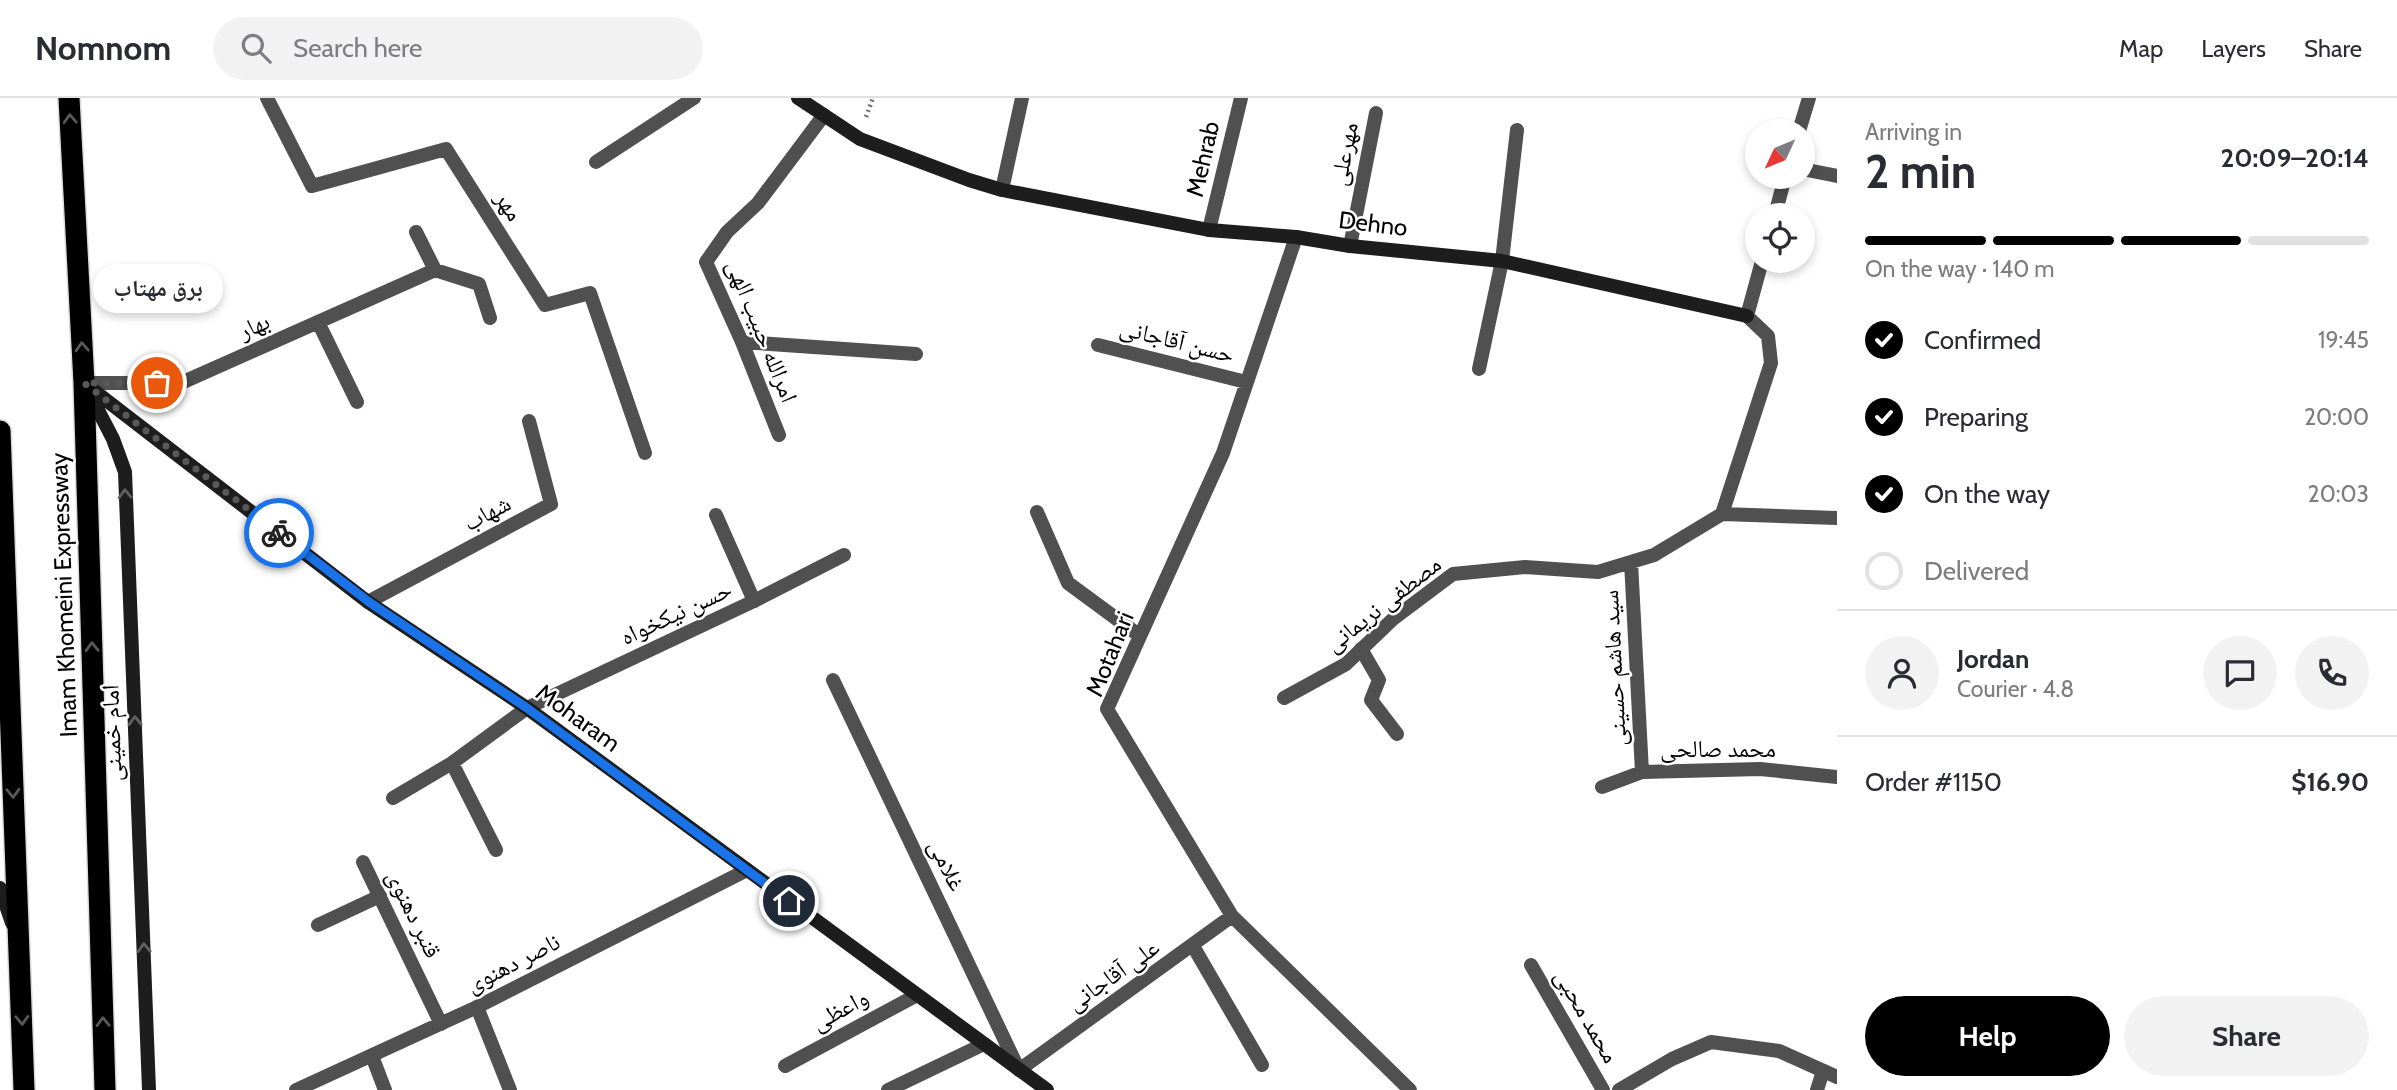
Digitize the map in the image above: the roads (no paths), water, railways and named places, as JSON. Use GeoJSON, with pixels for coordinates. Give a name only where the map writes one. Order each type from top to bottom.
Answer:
{"type":"FeatureCollection","features":[{"type":"Feature","properties":{"kind":"highway","name":"Imam Khomeini Expressway"},"geometry":{"type":"LineString","coordinates":[[69,98],[84,383],[106,1090]]}},
{"type":"Feature","properties":{"kind":"highway"},"geometry":{"type":"LineString","coordinates":[[0,431],[24,1090]]}},
{"type":"Feature","properties":{"kind":"street","name":"مهر"},"geometry":{"type":"LineString","coordinates":[[267,98],[312,186],[446,149],[545,304],[590,293],[645,453]]}},
{"type":"Feature","properties":{"kind":"street"},"geometry":{"type":"LineString","coordinates":[[596,162],[694,98]]}},
{"type":"Feature","properties":{"kind":"street","name":"Dehno"},"geometry":{"type":"LineString","coordinates":[[797,98],[860,139],[1002,190],[1209,230],[1296,237],[1350,246],[1502,261],[1747,316]]}},
{"type":"Feature","properties":{"kind":"street"},"geometry":{"type":"LineString","coordinates":[[1002,190],[1021,98]]}},
{"type":"Feature","properties":{"kind":"street","name":"Mehrab"},"geometry":{"type":"LineString","coordinates":[[1209,230],[1241,98]]}},
{"type":"Feature","properties":{"kind":"street"},"geometry":{"type":"LineString","coordinates":[[1802,119],[1808,98]]}},
{"type":"Feature","properties":{"kind":"street","name":"مهرعلی"},"geometry":{"type":"LineString","coordinates":[[1350,246],[1376,113]]}},
{"type":"Feature","properties":{"kind":"street","name":"امرالله حبیب الهی"},"geometry":{"type":"LineString","coordinates":[[779,435],[706,262],[727,232],[758,204],[824,115]]}},
{"type":"Feature","properties":{"kind":"street"},"geometry":{"type":"LineString","coordinates":[[1479,369],[1502,261],[1517,130]]}},
{"type":"Feature","properties":{"kind":"street"},"geometry":{"type":"LineString","coordinates":[[1815,172],[1837,176]]}},
{"type":"Feature","properties":{"kind":"street"},"geometry":{"type":"LineString","coordinates":[[416,232],[435,270],[479,284],[490,318]]}},
{"type":"Feature","properties":{"kind":"street","name":"Motahari"},"geometry":{"type":"LineString","coordinates":[[1296,237],[1223,453],[1107,709],[1232,916],[1410,1090]]}},
{"type":"Feature","properties":{"kind":"street","name":"بهار"},"geometry":{"type":"LineString","coordinates":[[84,383],[181,383],[435,270]]}},
{"type":"Feature","properties":{"kind":"street"},"geometry":{"type":"LineString","coordinates":[[1759,273],[1747,316],[1768,336],[1771,363],[1722,514],[1837,518]]}},
{"type":"Feature","properties":{"kind":"street"},"geometry":{"type":"LineString","coordinates":[[318,322],[357,402]]}},
{"type":"Feature","properties":{"kind":"street"},"geometry":{"type":"LineString","coordinates":[[742,342],[916,354]]}},
{"type":"Feature","properties":{"kind":"street","name":"حسن آقاجانی"},"geometry":{"type":"LineString","coordinates":[[1098,345],[1246,382]]}},
{"type":"Feature","properties":{"kind":"street","name":"Moharam"},"geometry":{"type":"LineString","coordinates":[[84,383],[369,602],[527,708],[1047,1090]]}},
{"type":"Feature","properties":{"kind":"street","name":"امام خمینی"},"geometry":{"type":"LineString","coordinates":[[84,383],[113,439],[125,472],[149,1090]]}},
{"type":"Feature","properties":{"kind":"street","name":"شهاب"},"geometry":{"type":"LineString","coordinates":[[369,602],[551,504],[529,421]]}},
{"type":"Feature","properties":{"kind":"street"},"geometry":{"type":"LineString","coordinates":[[1037,512],[1068,583],[1140,636]]}},
{"type":"Feature","properties":{"kind":"street"},"geometry":{"type":"LineString","coordinates":[[716,514],[754,601]]}},
{"type":"Feature","properties":{"kind":"street","name":"مصطفی نریمانی"},"geometry":{"type":"LineString","coordinates":[[1284,698],[1346,664],[1393,619],[1452,574],[1525,567],[1598,572],[1654,555],[1722,514]]}},
{"type":"Feature","properties":{"kind":"street","name":"حسن نیکخواه"},"geometry":{"type":"LineString","coordinates":[[393,798],[452,763],[527,708],[754,601],[844,555]]}},
{"type":"Feature","properties":{"kind":"street","name":"سید هاشم حسینی"},"geometry":{"type":"LineString","coordinates":[[1631,562],[1642,772]]}},
{"type":"Feature","properties":{"kind":"street"},"geometry":{"type":"LineString","coordinates":[[1361,649],[1379,680],[1371,700],[1397,734]]}},
{"type":"Feature","properties":{"kind":"street","name":"غلامی"},"geometry":{"type":"LineString","coordinates":[[833,680],[1019,1070]]}},
{"type":"Feature","properties":{"kind":"street"},"geometry":{"type":"LineString","coordinates":[[452,763],[496,850]]}},
{"type":"Feature","properties":{"kind":"street","name":"محمد صالحی"},"geometry":{"type":"LineString","coordinates":[[1602,787],[1642,772],[1760,769],[1837,777]]}},
{"type":"Feature","properties":{"kind":"street","name":"قنبر دهنوی"},"geometry":{"type":"LineString","coordinates":[[363,862],[441,1024]]}},
{"type":"Feature","properties":{"kind":"street","name":"ناصر دهنوی"},"geometry":{"type":"LineString","coordinates":[[296,1090],[477,1007],[747,870]]}},
{"type":"Feature","properties":{"kind":"street"},"geometry":{"type":"LineString","coordinates":[[0,888],[19,941]]}},
{"type":"Feature","properties":{"kind":"street"},"geometry":{"type":"LineString","coordinates":[[318,925],[380,896]]}},
{"type":"Feature","properties":{"kind":"street","name":"علی آقاجانی"},"geometry":{"type":"LineString","coordinates":[[1019,1070],[1232,916]]}},
{"type":"Feature","properties":{"kind":"street"},"geometry":{"type":"LineString","coordinates":[[1193,946],[1262,1065]]}},
{"type":"Feature","properties":{"kind":"street","name":"محمد محبی"},"geometry":{"type":"LineString","coordinates":[[1531,965],[1603,1090]]}},
{"type":"Feature","properties":{"kind":"street","name":"واعظی"},"geometry":{"type":"LineString","coordinates":[[785,1066],[917,995]]}},
{"type":"Feature","properties":{"kind":"street"},"geometry":{"type":"LineString","coordinates":[[477,1007],[510,1090]]}},
{"type":"Feature","properties":{"kind":"street","name":"محمد محبی"},"geometry":{"type":"LineString","coordinates":[[1619,1090],[1672,1059],[1711,1042],[1779,1051],[1830,1074]]}},
{"type":"Feature","properties":{"kind":"street"},"geometry":{"type":"LineString","coordinates":[[888,1090],[984,1044]]}},
{"type":"Feature","properties":{"kind":"street"},"geometry":{"type":"LineString","coordinates":[[372,1056],[385,1090]]}},
{"type":"Feature","properties":{"kind":"street"},"geometry":{"type":"LineString","coordinates":[[1817,1090],[1830,1074]]}},
{"type":"Feature","properties":{"kind":"place","name":"برق مهتاب"},"geometry":{"type":"Point","coordinates":[157,383]}}]}
